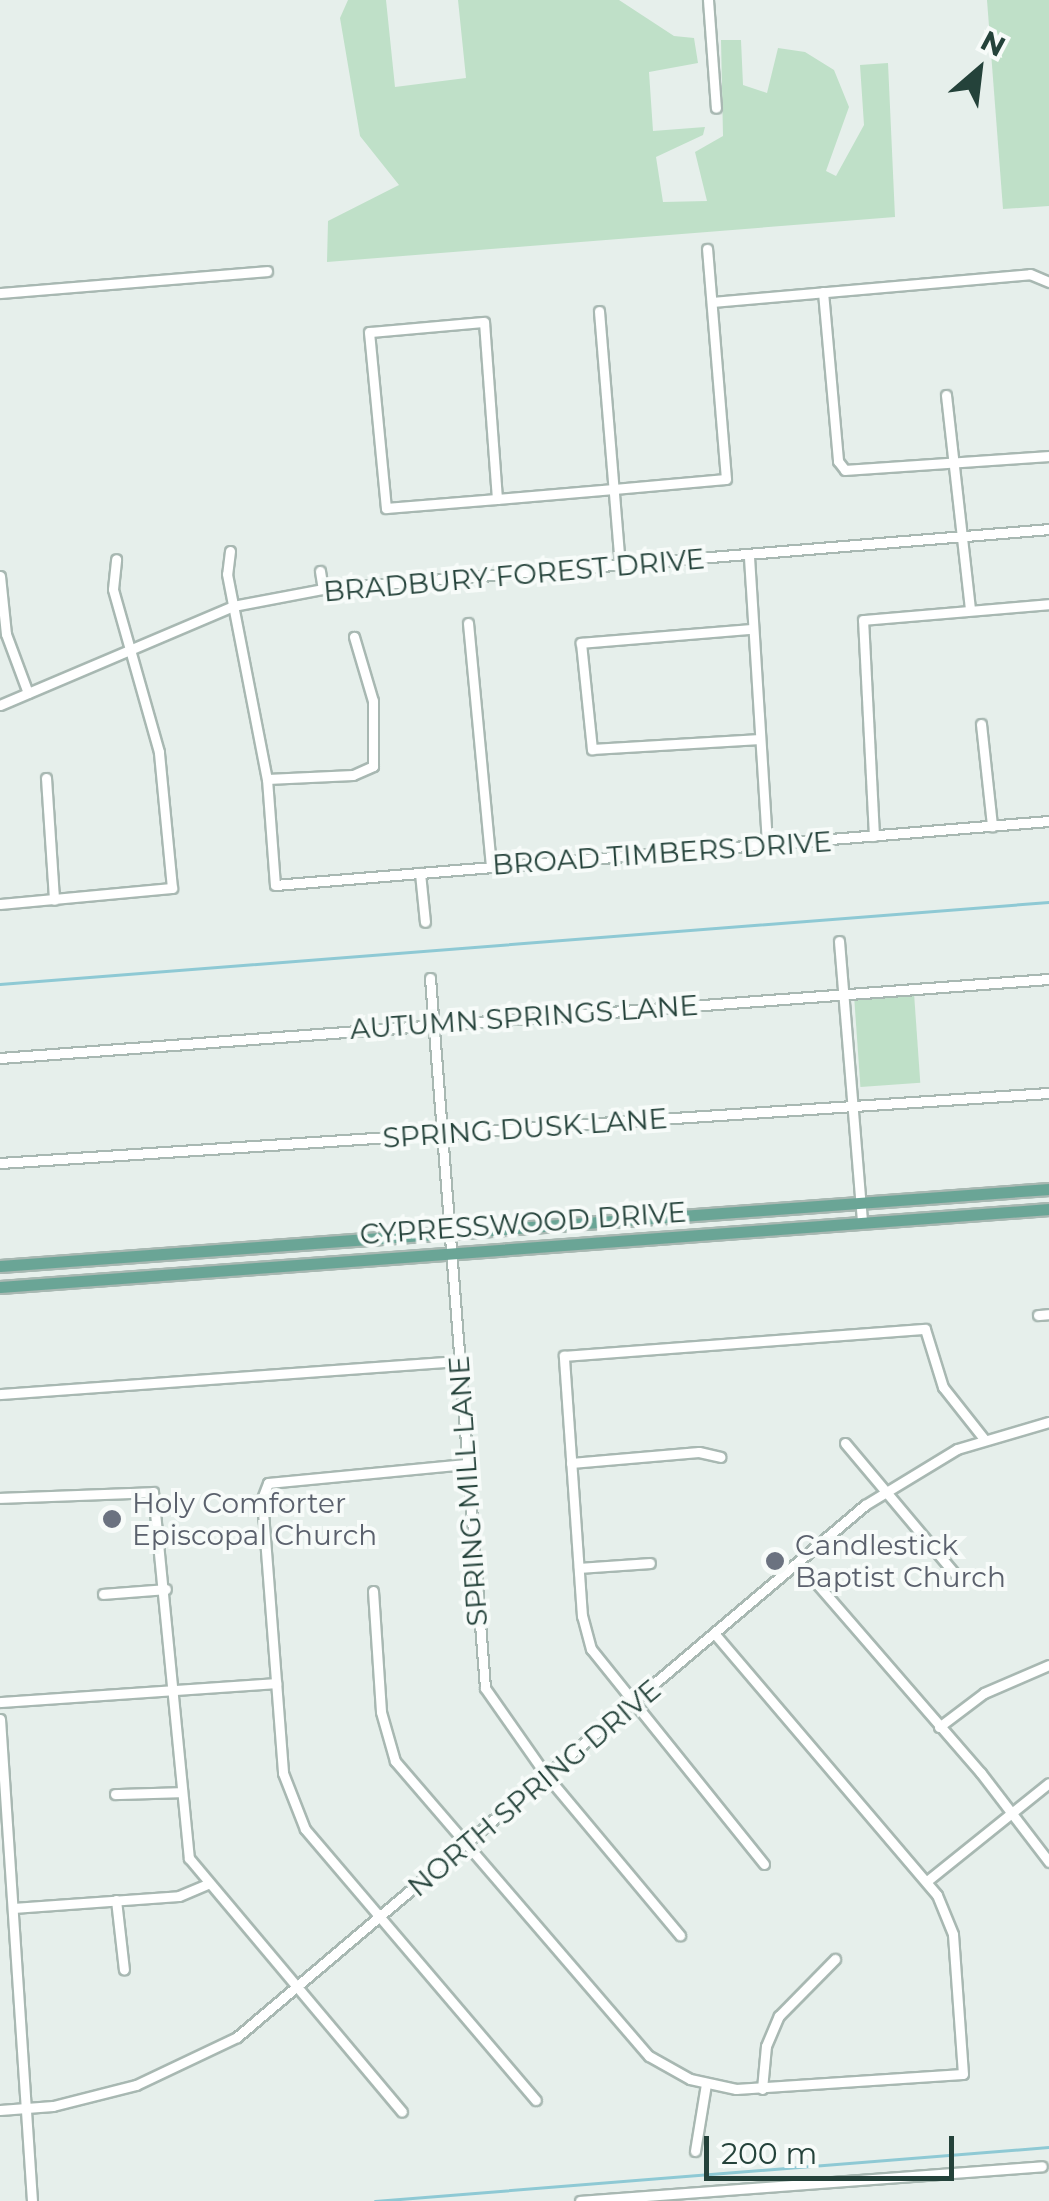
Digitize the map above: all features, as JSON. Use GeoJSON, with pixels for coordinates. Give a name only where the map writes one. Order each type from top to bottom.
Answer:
{"type":"FeatureCollection","features":[{"type":"Feature","properties":{"kind":"main road","name":"CYPRESSWOOD DRIVE"},"geometry":{"type":"LineString","coordinates":[[0,1266],[1049,1189]]}},
{"type":"Feature","properties":{"kind":"main road","name":"CYPRESSWOOD DRIVE"},"geometry":{"type":"LineString","coordinates":[[0,1287],[1049,1210]]}},
{"type":"Feature","properties":{"kind":"main road"},"geometry":{"type":"LineString","coordinates":[[653,1219],[655,1240]]}},
{"type":"Feature","properties":{"kind":"main road"},"geometry":{"type":"LineString","coordinates":[[200,1253],[200,1272]]}},
{"type":"Feature","properties":{"kind":"street"},"geometry":{"type":"LineString","coordinates":[[708,0],[716,108]]}},
{"type":"Feature","properties":{"kind":"street"},"geometry":{"type":"LineString","coordinates":[[497,498],[484,322],[369,332],[386,508],[726,480],[707,249]]}},
{"type":"Feature","properties":{"kind":"street"},"geometry":{"type":"LineString","coordinates":[[0,293],[267,271]]}},
{"type":"Feature","properties":{"kind":"street"},"geometry":{"type":"LineString","coordinates":[[712,302],[1030,274],[1047,280]]}},
{"type":"Feature","properties":{"kind":"street"},"geometry":{"type":"LineString","coordinates":[[823,292],[838,460],[845,470],[1049,456]]}},
{"type":"Feature","properties":{"kind":"street"},"geometry":{"type":"LineString","coordinates":[[599,311],[620,566]]}},
{"type":"Feature","properties":{"kind":"street"},"geometry":{"type":"LineString","coordinates":[[946,395],[970,609]]}},
{"type":"Feature","properties":{"kind":"street","name":"BRADBURY FOREST DRIVE"},"geometry":{"type":"LineString","coordinates":[[0,705],[233,606],[322,589],[749,557],[1049,529]]}},
{"type":"Feature","properties":{"kind":"street"},"geometry":{"type":"LineString","coordinates":[[230,551],[233,606],[268,779],[353,775],[373,766],[373,701],[354,637]]}},
{"type":"Feature","properties":{"kind":"street"},"geometry":{"type":"LineString","coordinates":[[749,557],[750,629],[767,846]]}},
{"type":"Feature","properties":{"kind":"street"},"geometry":{"type":"LineString","coordinates":[[0,904],[172,888],[159,752],[113,588],[116,559]]}},
{"type":"Feature","properties":{"kind":"street"},"geometry":{"type":"LineString","coordinates":[[320,571],[322,589]]}},
{"type":"Feature","properties":{"kind":"street"},"geometry":{"type":"LineString","coordinates":[[0,576],[6,634],[28,693]]}},
{"type":"Feature","properties":{"kind":"street"},"geometry":{"type":"LineString","coordinates":[[874,836],[863,620],[1049,604]]}},
{"type":"Feature","properties":{"kind":"street"},"geometry":{"type":"LineString","coordinates":[[468,623],[491,865]]}},
{"type":"Feature","properties":{"kind":"street"},"geometry":{"type":"LineString","coordinates":[[750,629],[581,643],[592,749],[760,739]]}},
{"type":"Feature","properties":{"kind":"street"},"geometry":{"type":"LineString","coordinates":[[981,724],[992,826]]}},
{"type":"Feature","properties":{"kind":"street"},"geometry":{"type":"LineString","coordinates":[[46,778],[54,900]]}},
{"type":"Feature","properties":{"kind":"street","name":"BROAD TIMBERS DRIVE"},"geometry":{"type":"LineString","coordinates":[[268,779],[275,885],[1049,821]]}},
{"type":"Feature","properties":{"kind":"street"},"geometry":{"type":"LineString","coordinates":[[420,873],[425,922]]}},
{"type":"Feature","properties":{"kind":"street"},"geometry":{"type":"LineString","coordinates":[[840,941],[862,1224]]}},
{"type":"Feature","properties":{"kind":"street","name":"SPRING MILL LANE"},"geometry":{"type":"LineString","coordinates":[[430,978],[446,1234],[485,1688],[546,1775],[680,1934]]}},
{"type":"Feature","properties":{"kind":"street","name":"AUTUMN SPRINGS LANE"},"geometry":{"type":"LineString","coordinates":[[0,1058],[1049,979]]}},
{"type":"Feature","properties":{"kind":"street","name":"SPRING DUSK LANE"},"geometry":{"type":"LineString","coordinates":[[0,1164],[1049,1093]]}},
{"type":"Feature","properties":{"kind":"street"},"geometry":{"type":"LineString","coordinates":[[764,1864],[631,1706],[590,1649],[579,1568],[564,1356],[925,1328],[942,1386],[984,1439]]}},
{"type":"Feature","properties":{"kind":"street"},"geometry":{"type":"LineString","coordinates":[[0,1394],[458,1361]]}},
{"type":"Feature","properties":{"kind":"street","name":"NORTH SPRING DRIVE"},"geometry":{"type":"LineString","coordinates":[[0,2110],[98,2096],[168,2074],[237,2037],[298,1991],[546,1775],[884,1491],[984,1439],[1049,1422]]}},
{"type":"Feature","properties":{"kind":"street"},"geometry":{"type":"LineString","coordinates":[[844,1444],[954,1573]]}},
{"type":"Feature","properties":{"kind":"street"},"geometry":{"type":"LineString","coordinates":[[571,1463],[699,1452],[720,1457]]}},
{"type":"Feature","properties":{"kind":"street"},"geometry":{"type":"LineString","coordinates":[[466,1464],[286,1477],[268,1483],[264,1493],[283,1773],[294,1812],[536,2100]]}},
{"type":"Feature","properties":{"kind":"street"},"geometry":{"type":"LineString","coordinates":[[0,1498],[140,1489],[158,1500],[189,1858],[206,1884],[402,2112]]}},
{"type":"Feature","properties":{"kind":"street"},"geometry":{"type":"LineString","coordinates":[[799,1563],[1011,1811],[1049,1862]]}},
{"type":"Feature","properties":{"kind":"street"},"geometry":{"type":"LineString","coordinates":[[579,1568],[650,1564]]}},
{"type":"Feature","properties":{"kind":"street"},"geometry":{"type":"LineString","coordinates":[[103,1594],[166,1589]]}},
{"type":"Feature","properties":{"kind":"street"},"geometry":{"type":"LineString","coordinates":[[373,1591],[386,1742],[406,1778],[634,2043],[663,2066],[706,2084],[762,2089],[963,2074],[953,1934],[927,1882],[715,1634]]}},
{"type":"Feature","properties":{"kind":"street"},"geometry":{"type":"LineString","coordinates":[[938,1727],[984,1693],[1049,1665]]}},
{"type":"Feature","properties":{"kind":"street"},"geometry":{"type":"LineString","coordinates":[[0,1702],[276,1683]]}},
{"type":"Feature","properties":{"kind":"street"},"geometry":{"type":"LineString","coordinates":[[0,1719],[32,2201]]}},
{"type":"Feature","properties":{"kind":"street"},"geometry":{"type":"LineString","coordinates":[[927,1882],[1049,1783]]}},
{"type":"Feature","properties":{"kind":"street"},"geometry":{"type":"LineString","coordinates":[[115,1794],[182,1792]]}},
{"type":"Feature","properties":{"kind":"street"},"geometry":{"type":"LineString","coordinates":[[13,1908],[179,1896],[206,1884]]}},
{"type":"Feature","properties":{"kind":"street"},"geometry":{"type":"LineString","coordinates":[[116,1900],[124,1970]]}},
{"type":"Feature","properties":{"kind":"street"},"geometry":{"type":"LineString","coordinates":[[762,2089],[766,2046],[779,2016],[835,1959]]}},
{"type":"Feature","properties":{"kind":"street"},"geometry":{"type":"LineString","coordinates":[[695,2151],[706,2084]]}},
{"type":"Feature","properties":{"kind":"street"},"geometry":{"type":"LineString","coordinates":[[580,2201],[1042,2166]]}},
{"type":"Feature","properties":{"kind":"green space"},"geometry":{"type":"Polygon","coordinates":[[[348,0],[386,0],[395,87],[466,78],[458,0],[619,0],[674,36],[694,38],[698,63],[649,72],[653,131],[705,127],[703,135],[656,157],[663,202],[707,201],[695,152],[723,136],[721,40],[741,40],[743,85],[767,93],[778,48],[805,52],[834,70],[849,107],[826,171],[836,176],[864,125],[860,65],[888,63],[895,217],[327,262],[328,221],[399,185],[360,136],[340,18],[348,0]]]}},
{"type":"Feature","properties":{"kind":"green space"},"geometry":{"type":"Polygon","coordinates":[[[987,0],[1049,0],[1049,206],[1003,209],[987,0]]]}},
{"type":"Feature","properties":{"kind":"green space"},"geometry":{"type":"Polygon","coordinates":[[[914,993],[920,1083],[860,1087],[854,997],[914,993]]]}},
{"type":"Feature","properties":{"kind":"waterway"},"geometry":{"type":"LineString","coordinates":[[0,984],[1049,902]]}},
{"type":"Feature","properties":{"kind":"waterway"},"geometry":{"type":"LineString","coordinates":[[375,2201],[1049,2147]]}},
{"type":"Feature","properties":{"kind":"place","name":"Holy Comforter Episcopal Church"},"geometry":{"type":"Point","coordinates":[112,1519]}},
{"type":"Feature","properties":{"kind":"place","name":"Candlestick Baptist Church"},"geometry":{"type":"Point","coordinates":[775,1561]}}]}
